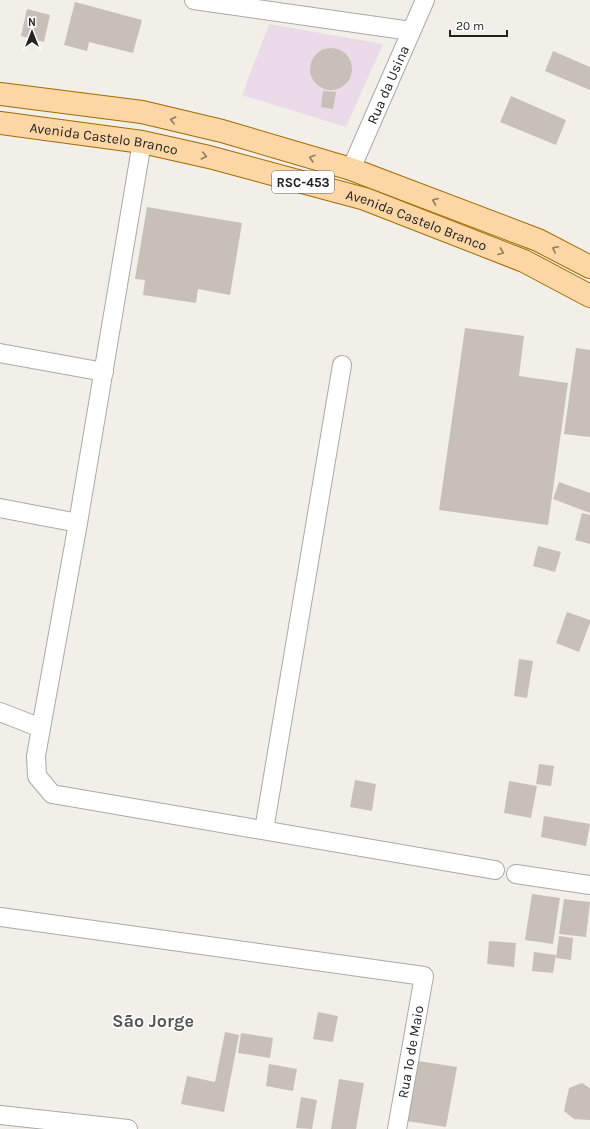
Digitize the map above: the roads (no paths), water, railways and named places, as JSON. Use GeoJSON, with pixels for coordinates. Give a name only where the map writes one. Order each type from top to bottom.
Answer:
{"type":"FeatureCollection","features":[{"type":"Feature","properties":{"kind":"main road","name":"Avenida Castelo Branco"},"geometry":{"type":"LineString","coordinates":[[0,94],[142,112],[222,131],[351,169],[538,240],[590,267]]}},
{"type":"Feature","properties":{"kind":"main road","name":"Avenida Castelo Branco"},"geometry":{"type":"LineString","coordinates":[[0,123],[142,142],[209,157],[365,199],[524,261],[590,296]]}},
{"type":"Feature","properties":{"kind":"street"},"geometry":{"type":"LineString","coordinates":[[194,0],[411,31]]}},
{"type":"Feature","properties":{"kind":"street","name":"Rua da Usina"},"geometry":{"type":"LineString","coordinates":[[351,169],[425,0]]}},
{"type":"Feature","properties":{"kind":"street"},"geometry":{"type":"LineString","coordinates":[[142,142],[78,523],[36,756],[37,776],[52,794],[495,870]]}},
{"type":"Feature","properties":{"kind":"street"},"geometry":{"type":"LineString","coordinates":[[0,353],[104,372]]}},
{"type":"Feature","properties":{"kind":"street"},"geometry":{"type":"LineString","coordinates":[[264,830],[342,365]]}},
{"type":"Feature","properties":{"kind":"street"},"geometry":{"type":"LineString","coordinates":[[0,508],[78,523]]}},
{"type":"Feature","properties":{"kind":"street"},"geometry":{"type":"LineString","coordinates":[[0,712],[41,728]]}},
{"type":"Feature","properties":{"kind":"street"},"geometry":{"type":"LineString","coordinates":[[516,874],[590,885]]}},
{"type":"Feature","properties":{"kind":"street","name":"Rua 1º de Maio"},"geometry":{"type":"LineString","coordinates":[[0,917],[424,976],[397,1129]]}},
{"type":"Feature","properties":{"kind":"street"},"geometry":{"type":"LineString","coordinates":[[0,1115],[123,1129]]}},
{"type":"Feature","properties":{"kind":"district","name":"São Jorge"},"geometry":{"type":"Point","coordinates":[153,1021]}}]}
